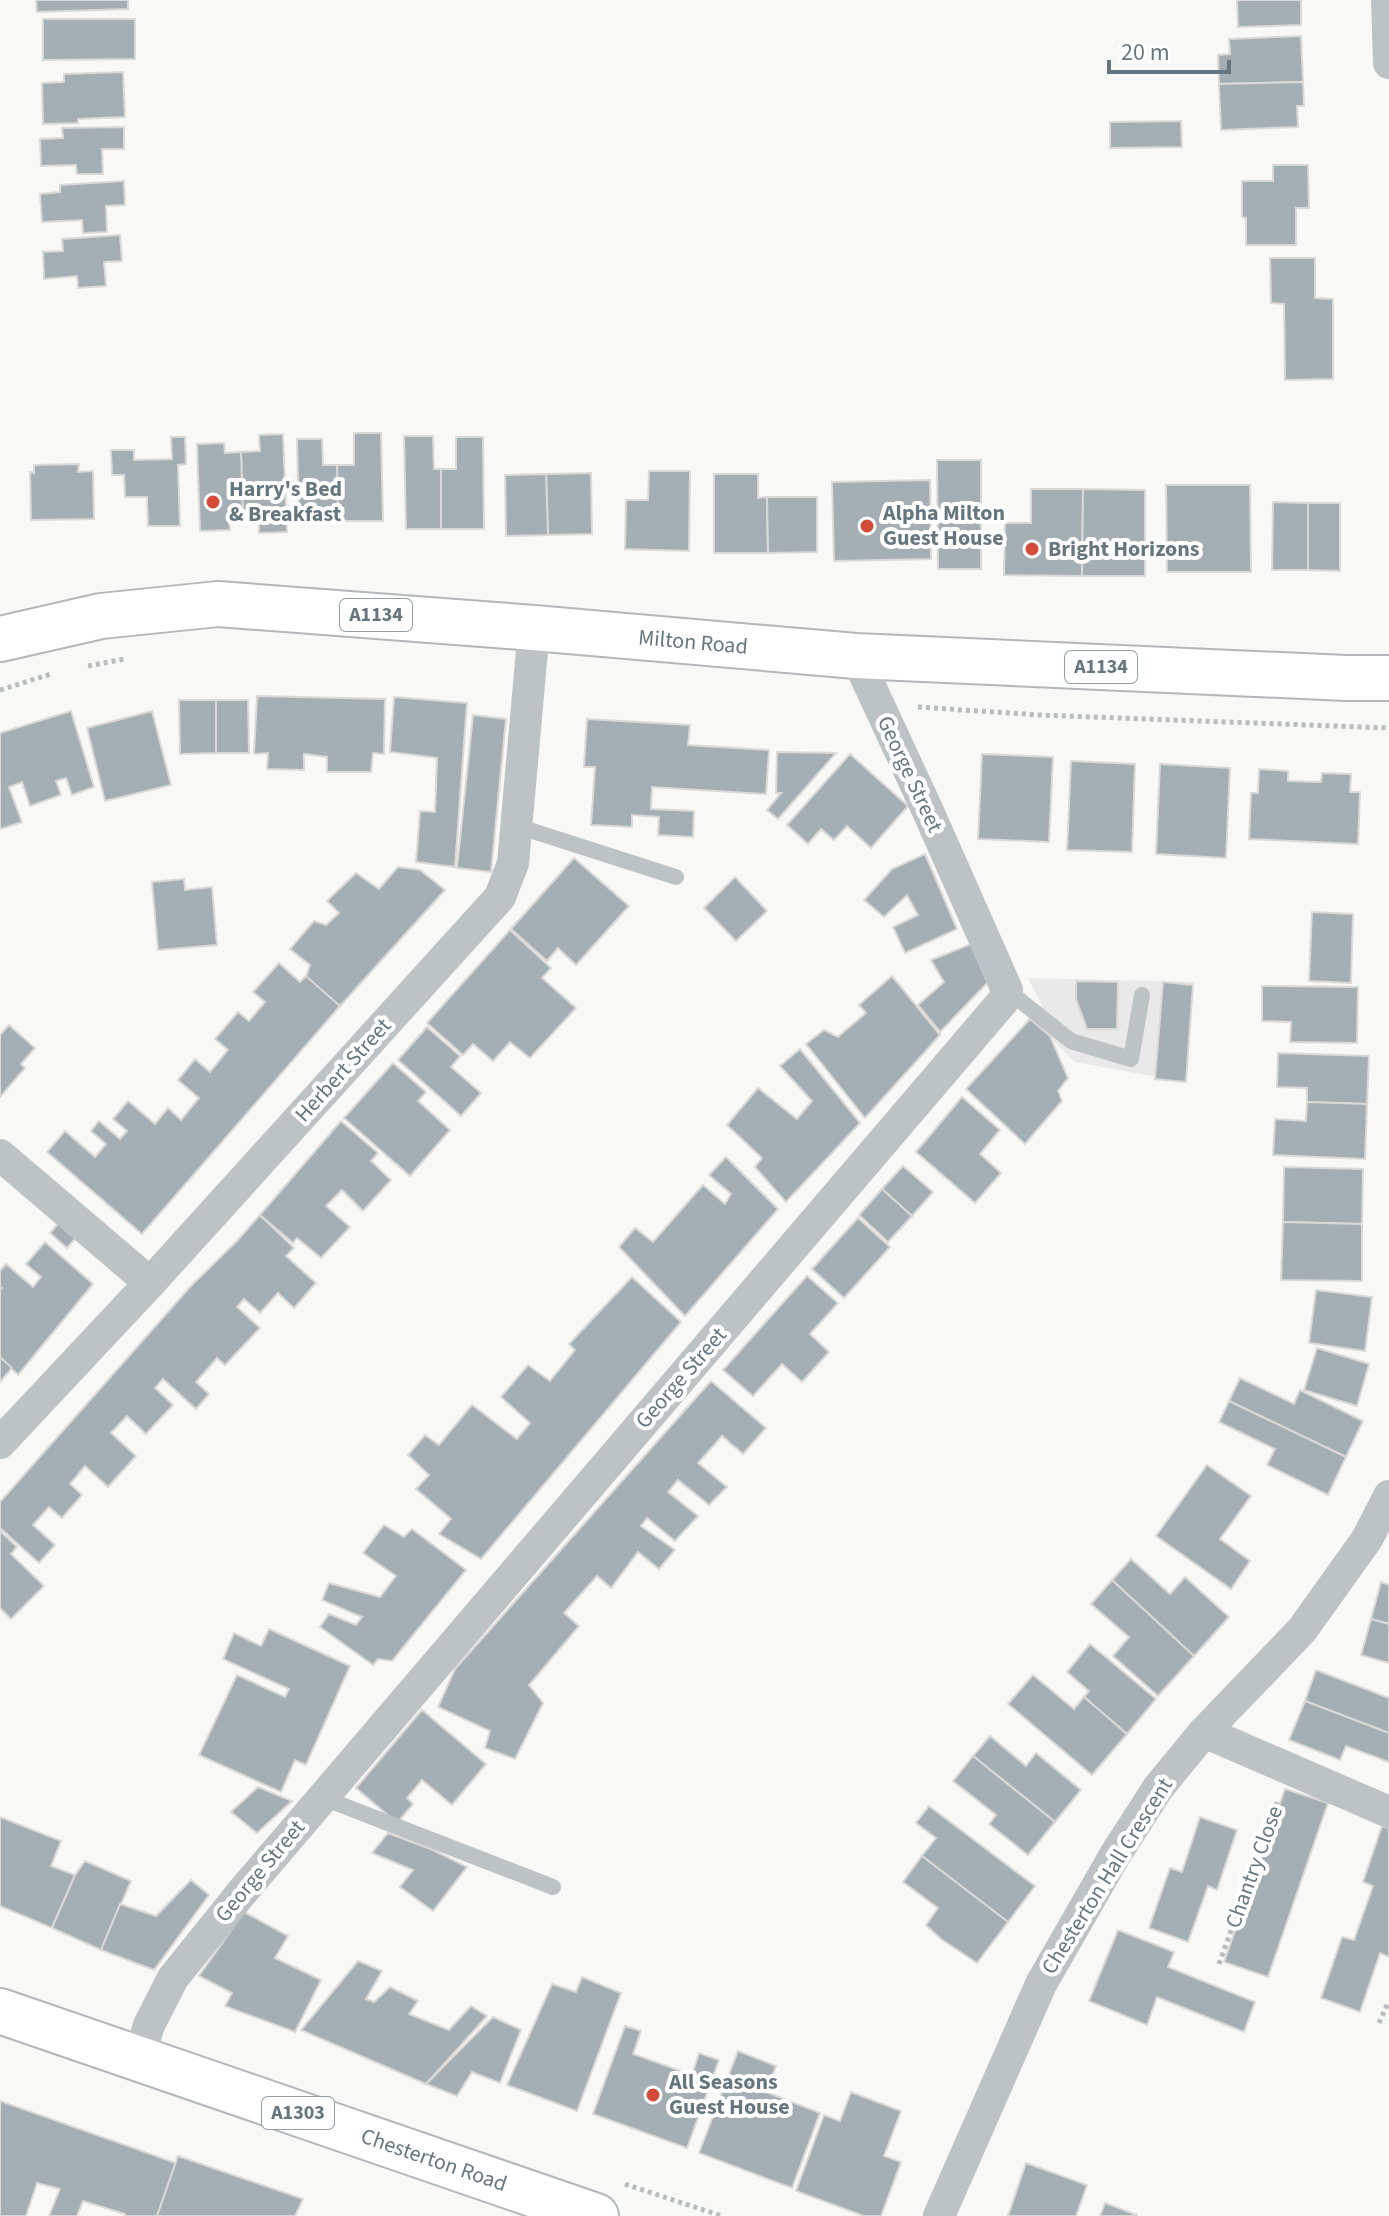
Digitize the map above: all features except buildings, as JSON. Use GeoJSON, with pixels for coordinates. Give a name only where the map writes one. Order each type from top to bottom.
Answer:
{"type":"FeatureCollection","features":[{"type":"Feature","properties":{"kind":"main road","name":"Milton Road"},"geometry":{"type":"LineString","coordinates":[[0,639],[101,616],[218,604],[856,656],[1389,678]]}},
{"type":"Feature","properties":{"kind":"main road","name":"Chesterton Road"},"geometry":{"type":"LineString","coordinates":[[0,2011],[596,2216]]}},
{"type":"Feature","properties":{"kind":"street"},"geometry":{"type":"LineString","coordinates":[[1387,0],[1389,63]]}},
{"type":"Feature","properties":{"kind":"street","name":"Herbert Street"},"geometry":{"type":"LineString","coordinates":[[0,1443],[150,1283],[500,897],[513,863],[534,628]]}},
{"type":"Feature","properties":{"kind":"street","name":"George Street"},"geometry":{"type":"LineString","coordinates":[[139,2058],[149,2025],[173,1978],[321,1797],[1004,1000],[1007,990],[856,656]]}},
{"type":"Feature","properties":{"kind":"street"},"geometry":{"type":"LineString","coordinates":[[0,1155],[150,1283]]}},
{"type":"Feature","properties":{"kind":"street","name":"Chesterton Hall Crescent"},"geometry":{"type":"LineString","coordinates":[[939,2216],[1041,1984],[1115,1855],[1158,1788],[1204,1732],[1302,1630],[1367,1539],[1389,1496]]}},
{"type":"Feature","properties":{"kind":"street"},"geometry":{"type":"LineString","coordinates":[[1204,1732],[1389,1812]]}},
{"type":"Feature","properties":{"kind":"lane"},"geometry":{"type":"LineString","coordinates":[[517,826],[676,877]]}},
{"type":"Feature","properties":{"kind":"lane"},"geometry":{"type":"LineString","coordinates":[[1007,990],[1071,1041],[1131,1059],[1142,995]]}},
{"type":"Feature","properties":{"kind":"lane"},"geometry":{"type":"LineString","coordinates":[[321,1797],[553,1887]]}},
{"type":"Feature","properties":{"kind":"path","name":"Chantry Close"},"geometry":{"type":"LineString","coordinates":[[1219,1964],[1289,1769]]}},
{"type":"Feature","properties":{"kind":"path"},"geometry":{"type":"LineString","coordinates":[[1379,2023],[1389,2001]]}},
{"type":"Feature","properties":{"kind":"shaded area"},"geometry":{"type":"Polygon","coordinates":[[[1028,978],[1194,982],[1186,1082],[1075,1062],[1051,1039],[1043,1008],[1028,978]]]}},
{"type":"Feature","properties":{"kind":"place","name":"Harry's Bed & Breakfast"},"geometry":{"type":"Point","coordinates":[213,502]}},
{"type":"Feature","properties":{"kind":"place","name":"Alpha Milton Guest House"},"geometry":{"type":"Point","coordinates":[867,526]}},
{"type":"Feature","properties":{"kind":"place","name":"Bright Horizons"},"geometry":{"type":"Point","coordinates":[1032,549]}},
{"type":"Feature","properties":{"kind":"place","name":"All Seasons Guest House"},"geometry":{"type":"Point","coordinates":[653,2095]}}]}
